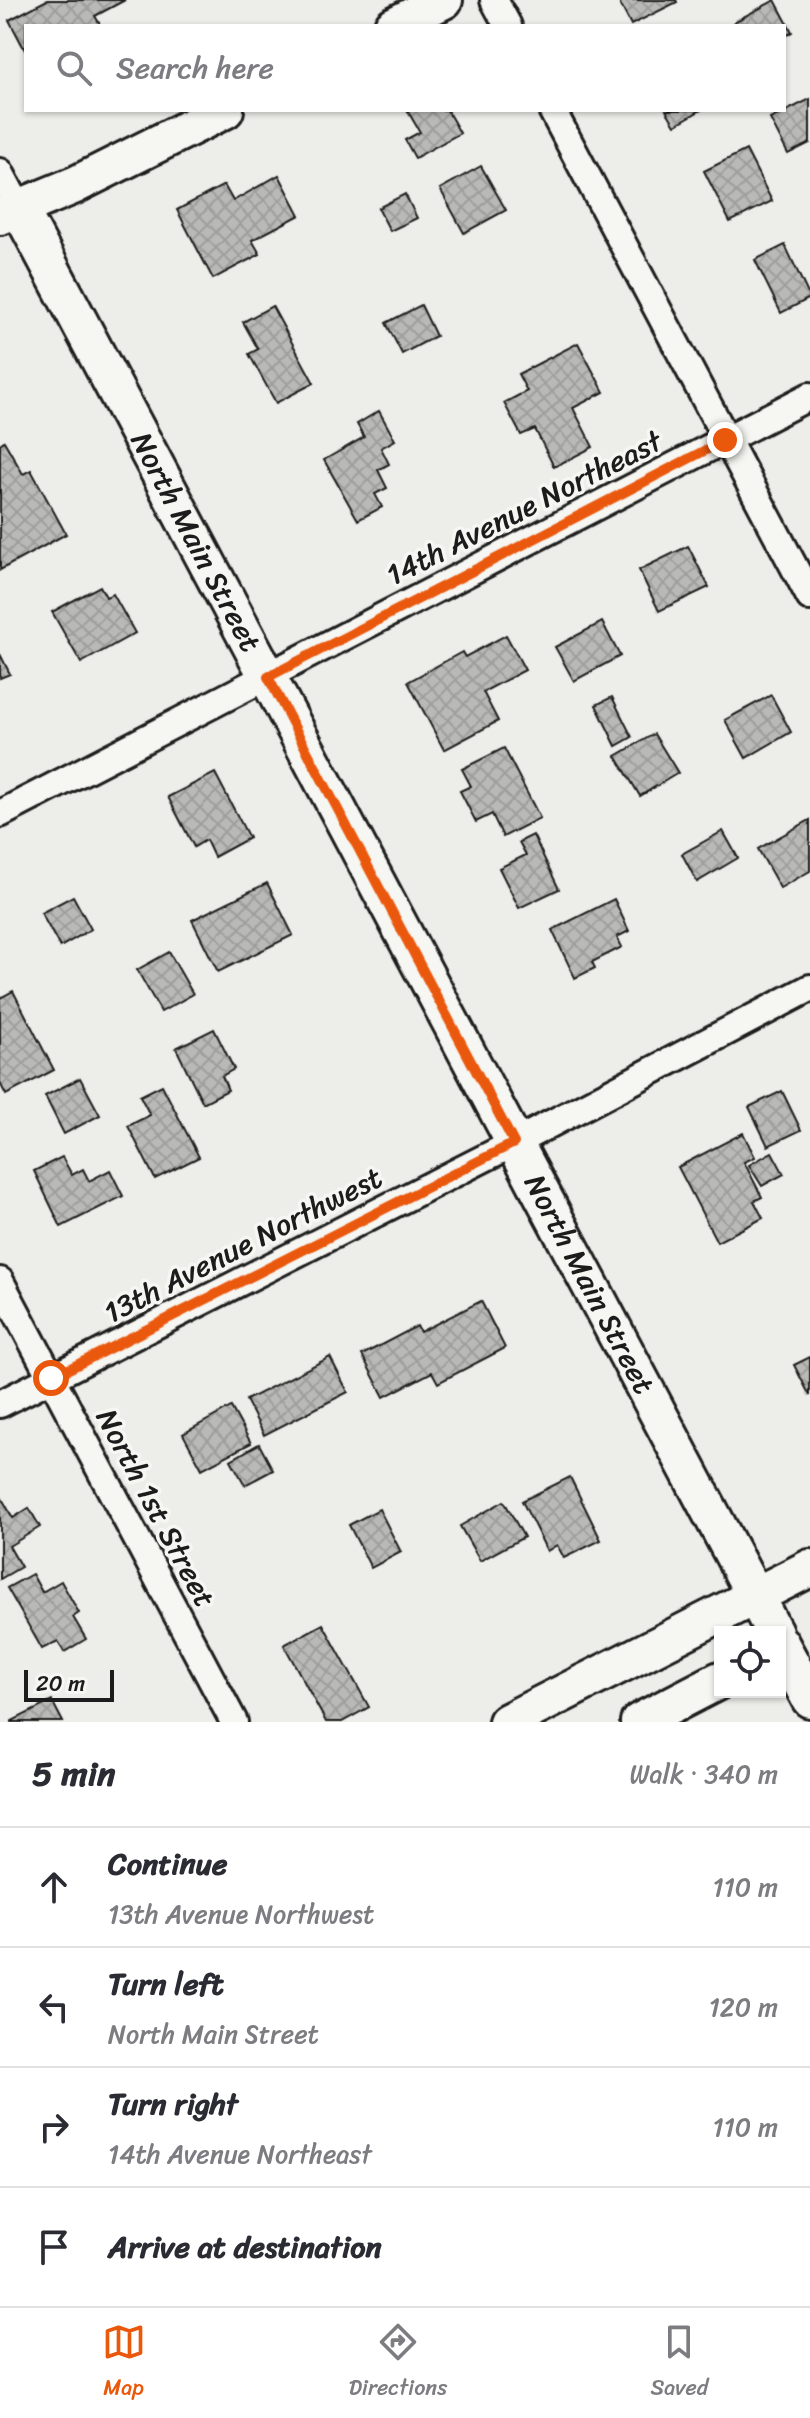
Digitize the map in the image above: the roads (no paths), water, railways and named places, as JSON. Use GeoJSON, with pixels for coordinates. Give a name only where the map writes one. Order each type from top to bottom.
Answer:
{"type":"FeatureCollection","features":[{"type":"Feature","properties":{"kind":"street"},"geometry":{"type":"LineString","coordinates":[[397,24],[444,0]]}},
{"type":"Feature","properties":{"kind":"street"},"geometry":{"type":"LineString","coordinates":[[494,0],[507,24]]}},
{"type":"Feature","properties":{"kind":"street"},"geometry":{"type":"LineString","coordinates":[[10,212],[75,185],[221,112]]}},
{"type":"Feature","properties":{"kind":"street"},"geometry":{"type":"LineString","coordinates":[[553,112],[810,597]]}},
{"type":"Feature","properties":{"kind":"street","name":"North Main Street"},"geometry":{"type":"LineString","coordinates":[[0,172],[10,212],[268,677],[755,1596],[775,1626]]}},
{"type":"Feature","properties":{"kind":"street","name":"14th Avenue Northeast"},"geometry":{"type":"LineString","coordinates":[[0,814],[810,396]]}},
{"type":"Feature","properties":{"kind":"street","name":"13th Avenue Northwest"},"geometry":{"type":"LineString","coordinates":[[0,1404],[514,1143],[810,988]]}},
{"type":"Feature","properties":{"kind":"street","name":"North 1st Street"},"geometry":{"type":"LineString","coordinates":[[0,1281],[234,1722]]}},
{"type":"Feature","properties":{"kind":"street"},"geometry":{"type":"LineString","coordinates":[[507,1722],[810,1568]]}},
{"type":"Feature","properties":{"kind":"street","name":"North Main Street"},"geometry":{"type":"LineString","coordinates":[[786,1643],[810,1699]]}},
{"type":"Feature","properties":{"kind":"street"},"geometry":{"type":"LineString","coordinates":[[639,1722],[714,1683]]}}]}
